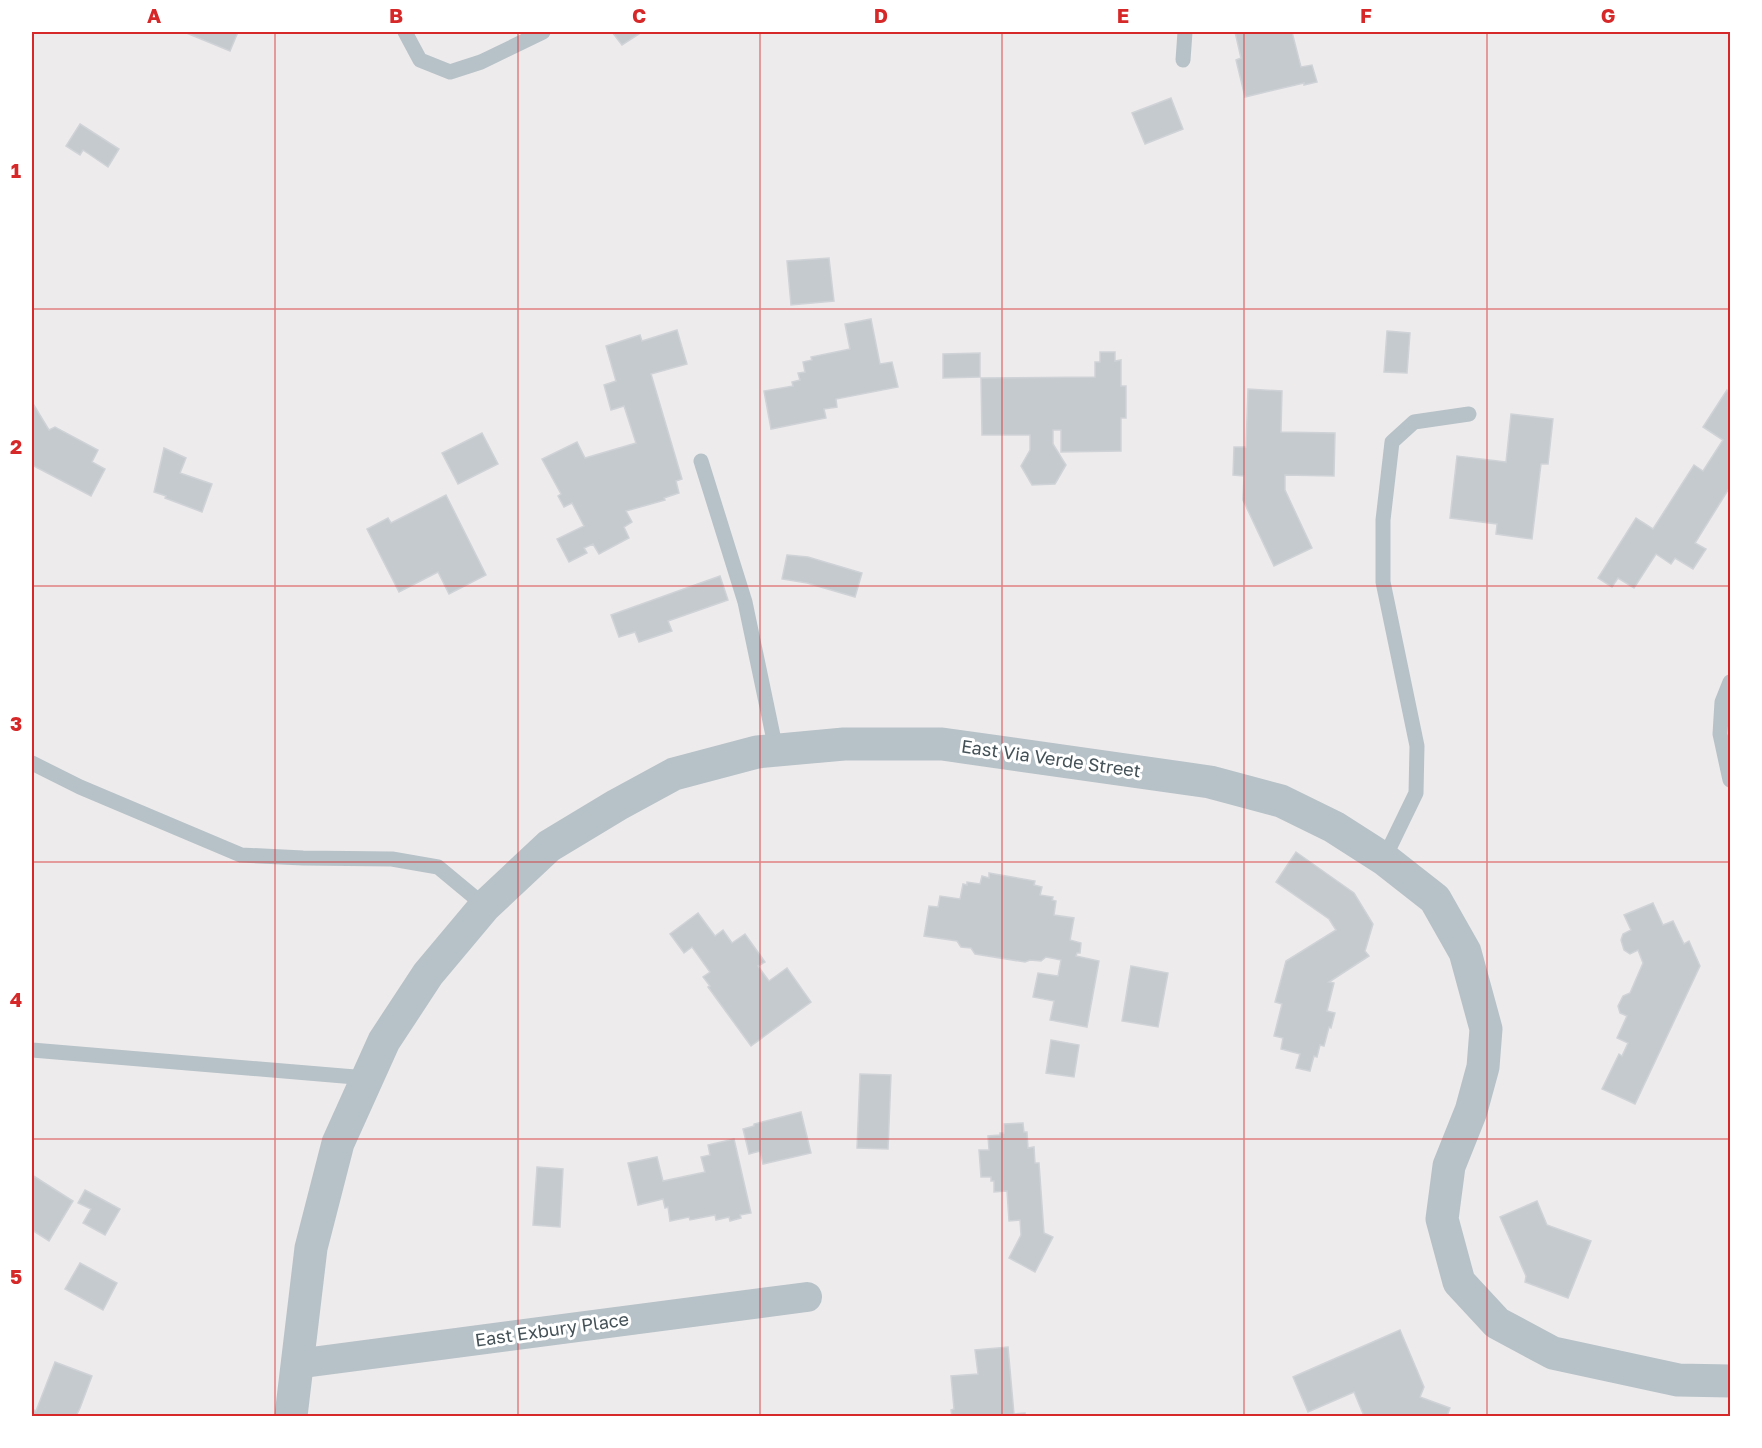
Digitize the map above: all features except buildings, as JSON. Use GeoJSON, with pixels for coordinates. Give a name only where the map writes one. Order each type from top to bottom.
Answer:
{"type":"FeatureCollection","features":[{"type":"Feature","properties":{"kind":"street","name":"East Via Verde Street"},"geometry":{"type":"LineString","coordinates":[[291,1416],[314,1238],[338,1143],[384,1041],[428,974],[485,906],[549,846],[674,774],[757,752],[844,744],[942,744],[1210,782],[1281,801],[1334,827],[1384,859],[1435,899],[1465,951],[1486,1029],[1483,1067],[1471,1111],[1449,1166],[1442,1220],[1459,1282],[1497,1323],[1553,1353],[1678,1380],[1731,1381]]}},
{"type":"Feature","properties":{"kind":"street","name":"East Exbury Place"},"geometry":{"type":"LineString","coordinates":[[296,1364],[807,1297]]}},
{"type":"Feature","properties":{"kind":"lane"},"geometry":{"type":"LineString","coordinates":[[405,32],[420,60],[450,72],[481,62],[543,32]]}},
{"type":"Feature","properties":{"kind":"lane"},"geometry":{"type":"LineString","coordinates":[[1182,60],[1185,32]]}},
{"type":"Feature","properties":{"kind":"lane"},"geometry":{"type":"LineString","coordinates":[[1384,859],[1416,793],[1417,758],[1417,746],[1383,582],[1383,520],[1392,442],[1414,422],[1469,414]]}},
{"type":"Feature","properties":{"kind":"lane"},"geometry":{"type":"LineString","coordinates":[[700,461],[745,602],[776,750]]}},
{"type":"Feature","properties":{"kind":"lane"},"geometry":{"type":"LineString","coordinates":[[1731,682],[1722,702],[1720,734],[1731,780]]}},
{"type":"Feature","properties":{"kind":"lane"},"geometry":{"type":"LineString","coordinates":[[32,763],[80,787],[241,855],[392,858],[438,867],[485,906]]}},
{"type":"Feature","properties":{"kind":"lane"},"geometry":{"type":"LineString","coordinates":[[32,1050],[367,1078]]}}]}
